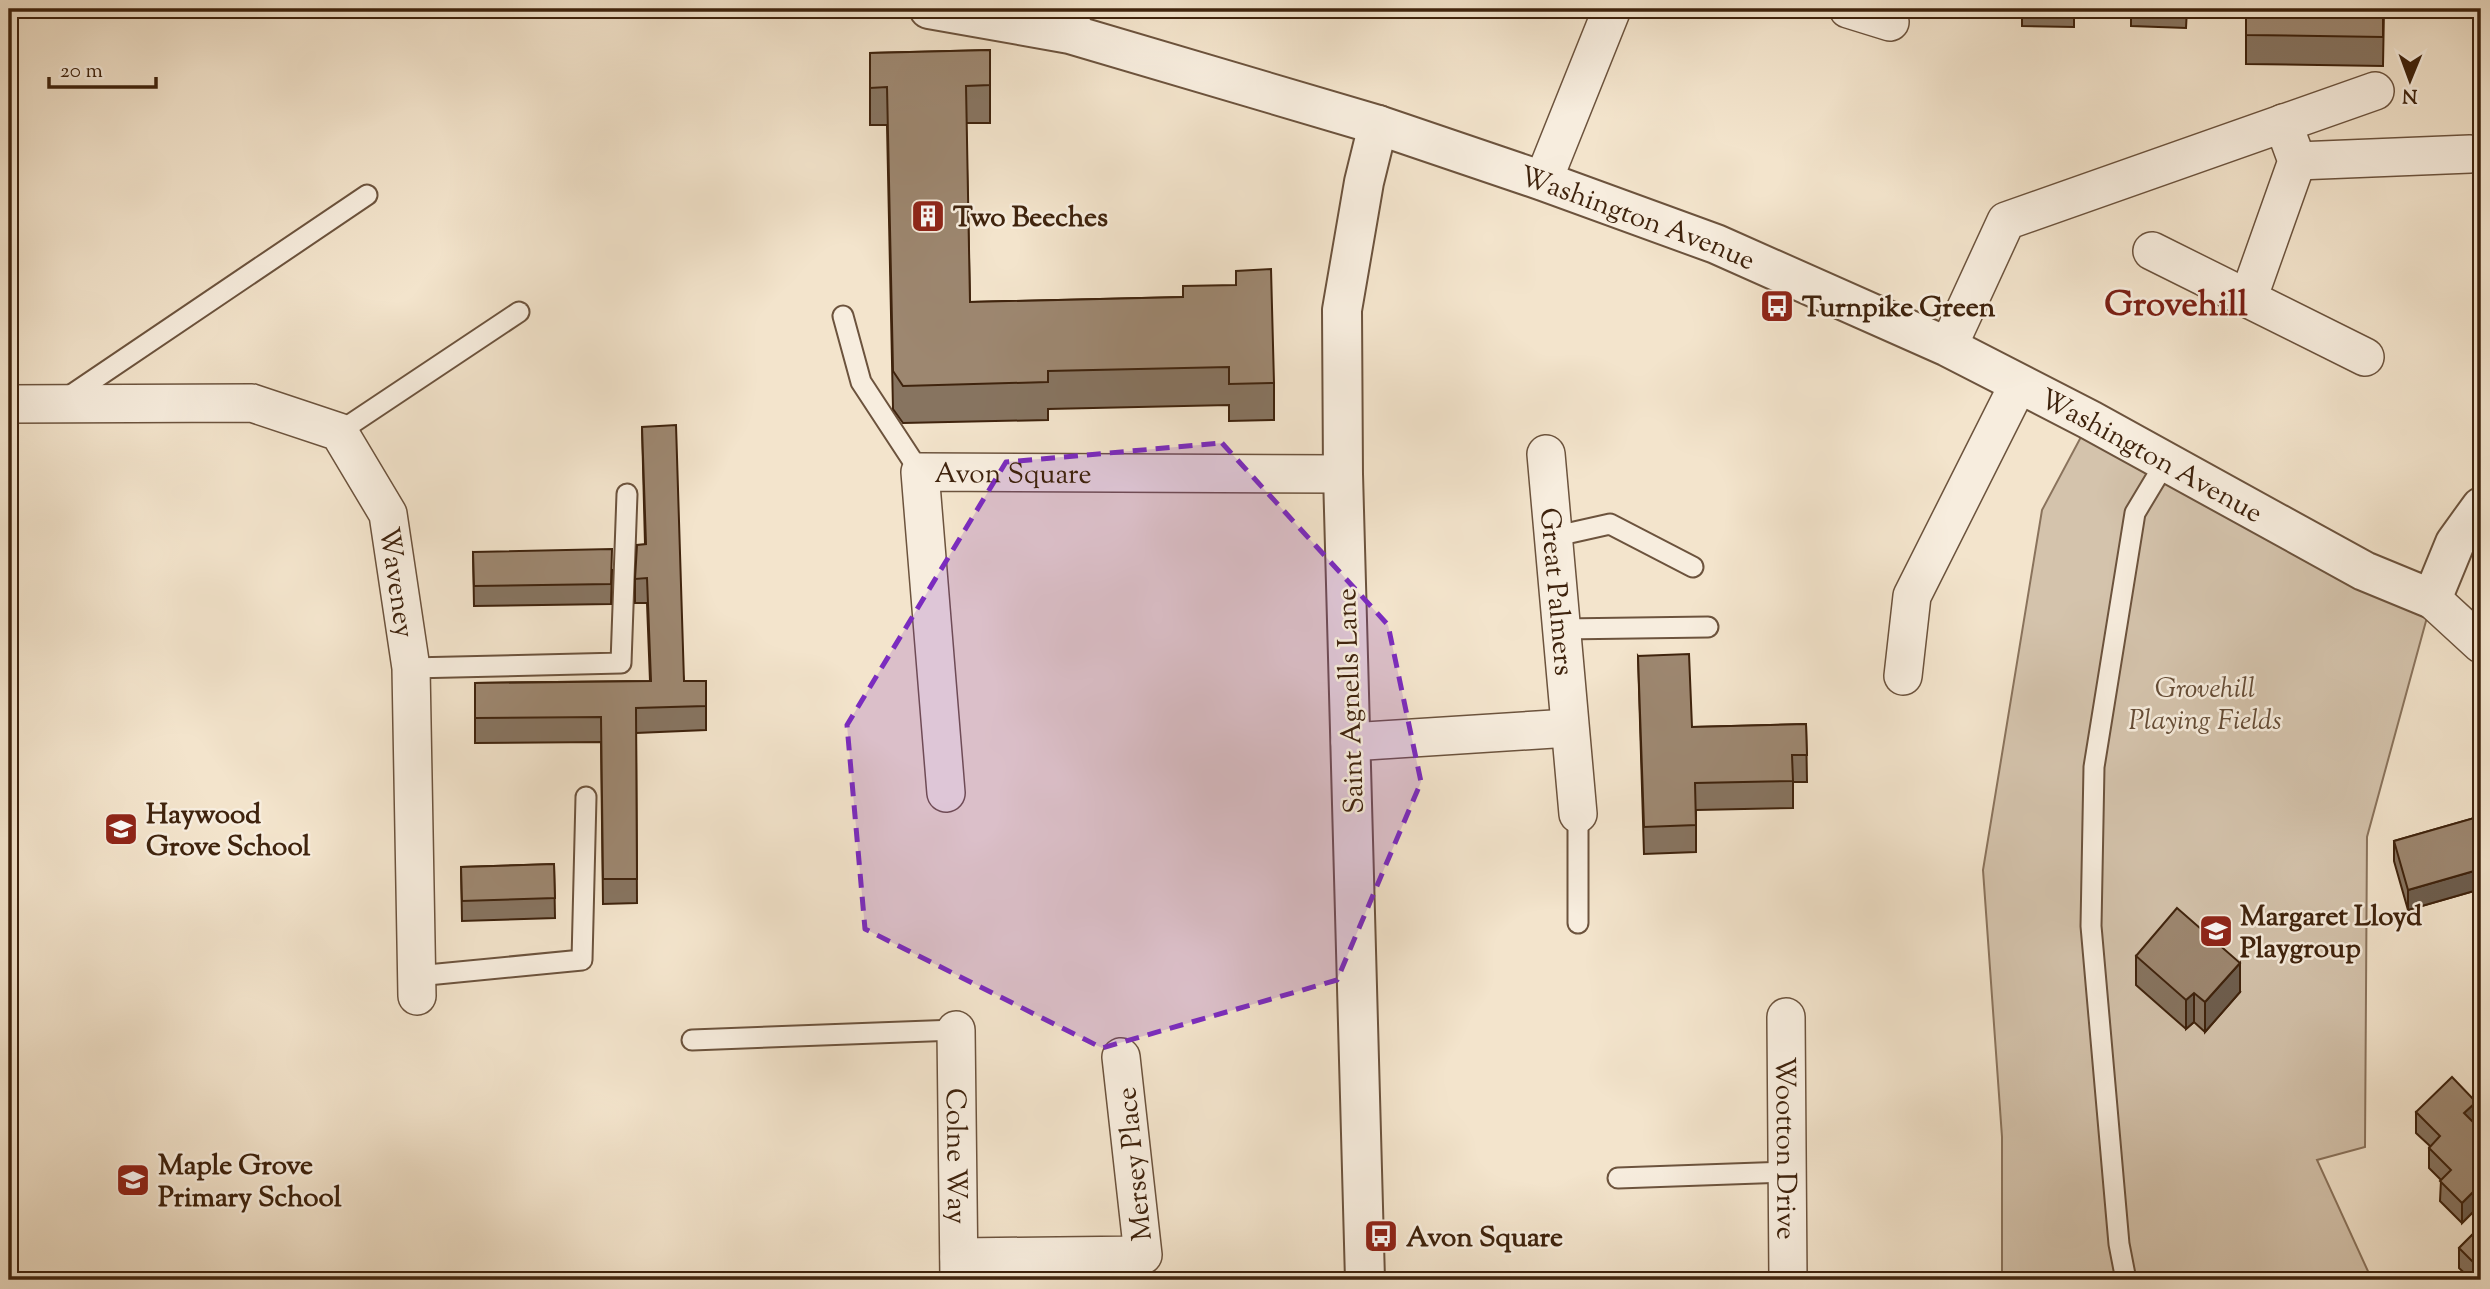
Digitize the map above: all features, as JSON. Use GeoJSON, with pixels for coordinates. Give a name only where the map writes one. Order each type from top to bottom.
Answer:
{"type":"FeatureCollection","features":[{"type":"Feature","properties":{"kind":"street","name":"Washington Avenue"},"geometry":{"type":"LineString","coordinates":[[929,9],[1071,22],[1543,180],[1716,244],[1948,348],[2090,420],[2364,571],[2432,599],[2481,644]]}},
{"type":"Feature","properties":{"kind":"street"},"geometry":{"type":"LineString","coordinates":[[1543,180],[1612,9]]}},
{"type":"Feature","properties":{"kind":"street"},"geometry":{"type":"LineString","coordinates":[[1848,9],[1890,23]]}},
{"type":"Feature","properties":{"kind":"street"},"geometry":{"type":"LineString","coordinates":[[1948,348],[2006,221],[2375,91]]}},
{"type":"Feature","properties":{"kind":"street"},"geometry":{"type":"LineString","coordinates":[[2248,299],[2297,161],[2283,123]]}},
{"type":"Feature","properties":{"kind":"street","name":"Saint Agnells Lane"},"geometry":{"type":"LineString","coordinates":[[1365,1280],[1343,474],[1342,310],[1364,182],[1378,125]]}},
{"type":"Feature","properties":{"kind":"street"},"geometry":{"type":"LineString","coordinates":[[2297,161],[2470,154]]}},
{"type":"Feature","properties":{"kind":"street"},"geometry":{"type":"LineString","coordinates":[[2152,251],[2365,356]]}},
{"type":"Feature","properties":{"kind":"street"},"geometry":{"type":"LineString","coordinates":[[1903,676],[1912,596],[2018,385]]}},
{"type":"Feature","properties":{"kind":"street"},"geometry":{"type":"LineString","coordinates":[[9,404],[251,403],[340,432]]}},
{"type":"Feature","properties":{"kind":"street","name":"Waveney"},"geometry":{"type":"LineString","coordinates":[[340,432],[388,514],[411,668],[417,986]]}},
{"type":"Feature","properties":{"kind":"street","name":"Great Palmers"},"geometry":{"type":"LineString","coordinates":[[1546,454],[1578,814]]}},
{"type":"Feature","properties":{"kind":"street","name":"Avon Square"},"geometry":{"type":"LineString","coordinates":[[946,793],[919,472],[1343,474]]}},
{"type":"Feature","properties":{"kind":"street"},"geometry":{"type":"LineString","coordinates":[[2432,599],[2455,542],[2481,507]]}},
{"type":"Feature","properties":{"kind":"street"},"geometry":{"type":"LineString","coordinates":[[1350,742],[1569,728]]}},
{"type":"Feature","properties":{"kind":"street","name":"Wootton Drive"},"geometry":{"type":"LineString","coordinates":[[1787,1017],[1787,1280]]}},
{"type":"Feature","properties":{"kind":"street","name":"Colne Way"},"geometry":{"type":"LineString","coordinates":[[956,1030],[959,1269]]}},
{"type":"Feature","properties":{"kind":"street","name":"Mersey Place"},"geometry":{"type":"LineString","coordinates":[[959,1269],[1143,1255],[1121,1057]]}},
{"type":"Feature","properties":{"kind":"lane"},"geometry":{"type":"LineString","coordinates":[[59,404],[367,195]]}},
{"type":"Feature","properties":{"kind":"lane"},"geometry":{"type":"LineString","coordinates":[[340,432],[519,312]]}},
{"type":"Feature","properties":{"kind":"lane"},"geometry":{"type":"LineString","coordinates":[[843,316],[861,382],[919,472]]}},
{"type":"Feature","properties":{"kind":"lane"},"geometry":{"type":"LineString","coordinates":[[2126,1280],[2119,1244],[2091,926],[2094,767],[2135,513],[2165,463]]}},
{"type":"Feature","properties":{"kind":"lane"},"geometry":{"type":"LineString","coordinates":[[411,668],[621,663],[627,495]]}},
{"type":"Feature","properties":{"kind":"lane"},"geometry":{"type":"LineString","coordinates":[[1552,537],[1610,524],[1693,567]]}},
{"type":"Feature","properties":{"kind":"lane"},"geometry":{"type":"LineString","coordinates":[[1562,629],[1708,627]]}},
{"type":"Feature","properties":{"kind":"lane"},"geometry":{"type":"LineString","coordinates":[[417,986],[582,960],[586,797]]}},
{"type":"Feature","properties":{"kind":"lane"},"geometry":{"type":"LineString","coordinates":[[1578,814],[1578,923]]}},
{"type":"Feature","properties":{"kind":"lane"},"geometry":{"type":"LineString","coordinates":[[692,1040],[956,1030]]}},
{"type":"Feature","properties":{"kind":"lane"},"geometry":{"type":"LineString","coordinates":[[1618,1178],[1787,1172]]}},
{"type":"Feature","properties":{"kind":"highlighted area"},"geometry":{"type":"Polygon","coordinates":[[[1222,443],[1388,625],[1421,782],[1337,980],[1102,1048],[865,929],[847,725],[1006,462],[1222,443]]]}},
{"type":"Feature","properties":{"kind":"green space","name":"Grovehill Playing Fields"},"geometry":{"type":"Polygon","coordinates":[[[2090,420],[2432,599],[2367,837],[2365,1147],[2317,1160],[2372,1280],[2002,1280],[2002,1137],[1983,870],[2042,510],[2090,420]]]}},
{"type":"Feature","properties":{"kind":"building"},"geometry":{"type":"Polygon","coordinates":[[[2246,9],[2383,9],[2383,37],[2246,35],[2246,9]]]}},
{"type":"Feature","properties":{"kind":"building","name":"Two Beeches"},"geometry":{"type":"Polygon","coordinates":[[[990,50],[990,85],[966,86],[970,302],[1183,297],[1183,286],[1236,285],[1236,271],[1271,269],[1274,383],[1229,384],[1229,367],[1048,371],[1048,382],[903,386],[893,371],[887,87],[870,88],[870,53],[990,50]]]}},
{"type":"Feature","properties":{"kind":"building"},"geometry":{"type":"Polygon","coordinates":[[[676,425],[684,681],[706,681],[706,706],[636,708],[637,879],[603,879],[601,717],[475,718],[475,683],[651,681],[647,578],[635,579],[637,545],[646,544],[642,427],[676,425]]]}},
{"type":"Feature","properties":{"kind":"building"},"geometry":{"type":"Polygon","coordinates":[[[612,549],[611,584],[474,586],[473,552],[612,549]]]}},
{"type":"Feature","properties":{"kind":"building"},"geometry":{"type":"Polygon","coordinates":[[[1689,654],[1692,727],[1806,724],[1807,755],[1792,755],[1793,781],[1695,783],[1696,825],[1644,827],[1638,656],[1689,654]]]}},
{"type":"Feature","properties":{"kind":"building"},"geometry":{"type":"Polygon","coordinates":[[[2481,816],[2481,869],[2408,890],[2394,841],[2481,816]]]}},
{"type":"Feature","properties":{"kind":"building"},"geometry":{"type":"Polygon","coordinates":[[[554,864],[555,898],[462,901],[461,867],[554,864]]]}},
{"type":"Feature","properties":{"kind":"building"},"geometry":{"type":"Polygon","coordinates":[[[2177,908],[2240,963],[2205,1002],[2194,993],[2186,1000],[2136,956],[2177,908]]]}},
{"type":"Feature","properties":{"kind":"building"},"geometry":{"type":"Polygon","coordinates":[[[2452,1077],[2476,1102],[2464,1113],[2481,1130],[2481,1140],[2476,1146],[2481,1151],[2481,1184],[2462,1203],[2440,1181],[2451,1170],[2429,1148],[2440,1136],[2416,1112],[2452,1077]]]}},
{"type":"Feature","properties":{"kind":"building"},"geometry":{"type":"Polygon","coordinates":[[[2481,1226],[2481,1270],[2459,1248],[2481,1226]]]}},
{"type":"Feature","properties":{"kind":"place","name":"Two Beeches"},"geometry":{"type":"Point","coordinates":[928,216]}},
{"type":"Feature","properties":{"kind":"place","name":"Turnpike Green"},"geometry":{"type":"Point","coordinates":[1777,306]}},
{"type":"Feature","properties":{"kind":"place","name":"Haywood Grove School"},"geometry":{"type":"Point","coordinates":[121,829]}},
{"type":"Feature","properties":{"kind":"place","name":"Margaret Lloyd Playgroup"},"geometry":{"type":"Point","coordinates":[2216,931]}},
{"type":"Feature","properties":{"kind":"place","name":"Maple Grove Primary School"},"geometry":{"type":"Point","coordinates":[133,1180]}},
{"type":"Feature","properties":{"kind":"place","name":"Avon Square"},"geometry":{"type":"Point","coordinates":[1381,1236]}},
{"type":"Feature","properties":{"kind":"district","name":"Grovehill"},"geometry":{"type":"Point","coordinates":[2176,303]}}]}
